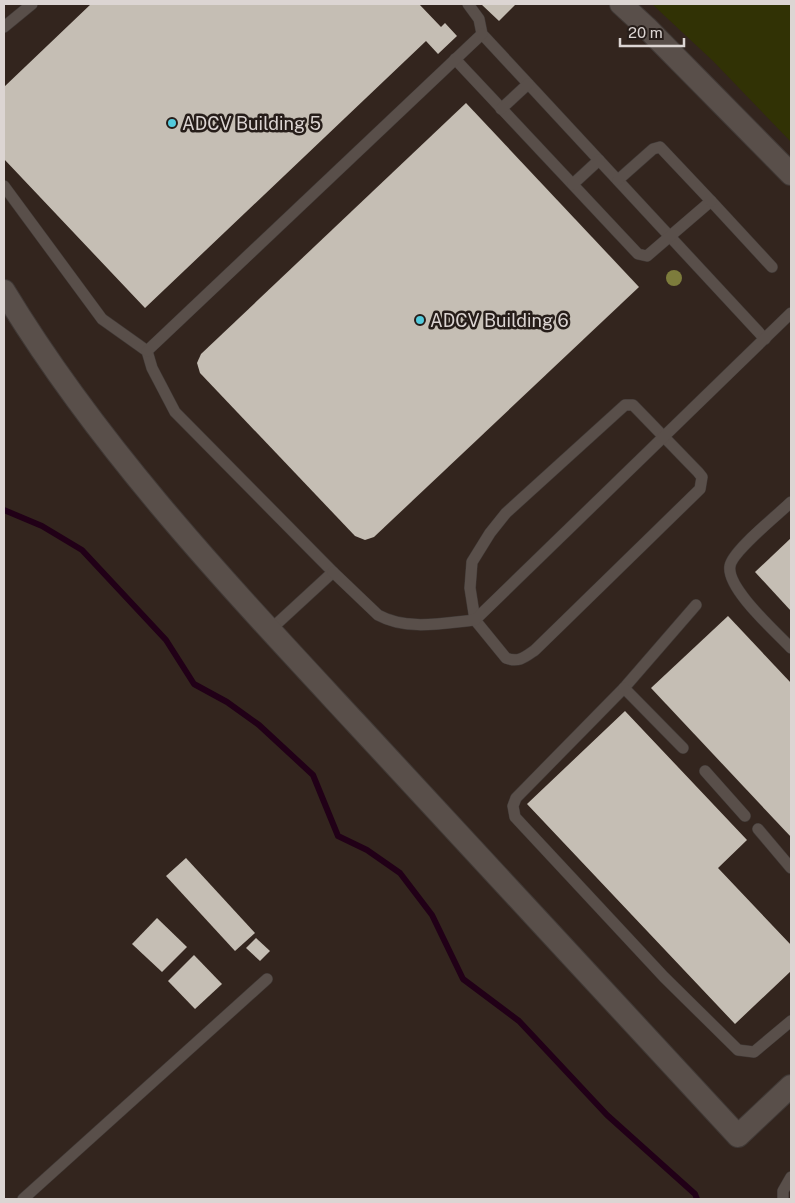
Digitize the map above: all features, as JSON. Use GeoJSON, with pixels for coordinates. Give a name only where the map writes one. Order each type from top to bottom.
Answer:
{"type":"FeatureCollection","features":[{"type":"Feature","properties":{"kind":"street"},"geometry":{"type":"LineString","coordinates":[[621,4],[791,174]]}},
{"type":"Feature","properties":{"kind":"street"},"geometry":{"type":"LineString","coordinates":[[4,291],[32,338],[131,472],[270,630],[738,1136],[791,1086]]}},
{"type":"Feature","properties":{"kind":"lane"},"geometry":{"type":"LineString","coordinates":[[4,27],[32,4]]}},
{"type":"Feature","properties":{"kind":"lane"},"geometry":{"type":"LineString","coordinates":[[468,4],[478,20],[482,34],[765,339]]}},
{"type":"Feature","properties":{"kind":"lane"},"geometry":{"type":"LineString","coordinates":[[147,351],[482,34]]}},
{"type":"Feature","properties":{"kind":"lane"},"geometry":{"type":"LineString","coordinates":[[455,59],[638,254],[647,256],[711,201]]}},
{"type":"Feature","properties":{"kind":"lane"},"geometry":{"type":"LineString","coordinates":[[502,109],[528,84]]}},
{"type":"Feature","properties":{"kind":"lane"},"geometry":{"type":"LineString","coordinates":[[618,180],[653,149],[660,147],[772,267]]}},
{"type":"Feature","properties":{"kind":"lane"},"geometry":{"type":"LineString","coordinates":[[573,184],[599,160]]}},
{"type":"Feature","properties":{"kind":"lane"},"geometry":{"type":"LineString","coordinates":[[4,186],[102,319],[147,351],[152,368],[175,412],[333,572],[378,615],[386,620],[420,625],[475,620],[791,313]]}},
{"type":"Feature","properties":{"kind":"lane"},"geometry":{"type":"LineString","coordinates":[[624,405],[633,405],[665,437],[702,476],[700,489],[535,650],[519,660],[506,658],[475,620],[470,588],[472,562],[490,533],[506,513],[624,405]]}},
{"type":"Feature","properties":{"kind":"lane"},"geometry":{"type":"LineString","coordinates":[[791,502],[736,554],[730,566],[733,584],[791,648]]}},
{"type":"Feature","properties":{"kind":"lane"},"geometry":{"type":"LineString","coordinates":[[270,630],[333,572]]}},
{"type":"Feature","properties":{"kind":"lane"},"geometry":{"type":"LineString","coordinates":[[696,605],[624,688],[516,798],[513,806],[515,817],[664,978],[738,1050],[754,1052],[791,1021]]}},
{"type":"Feature","properties":{"kind":"lane"},"geometry":{"type":"LineString","coordinates":[[624,688],[683,748]]}},
{"type":"Feature","properties":{"kind":"lane"},"geometry":{"type":"LineString","coordinates":[[704,771],[745,816]]}},
{"type":"Feature","properties":{"kind":"lane"},"geometry":{"type":"LineString","coordinates":[[758,829],[791,868]]}},
{"type":"Feature","properties":{"kind":"lane"},"geometry":{"type":"LineString","coordinates":[[23,1199],[267,979]]}},
{"type":"Feature","properties":{"kind":"lane"},"geometry":{"type":"LineString","coordinates":[[782,1199],[786,1182],[791,1178]]}},
{"type":"Feature","properties":{"kind":"shaded area"},"geometry":{"type":"Polygon","coordinates":[[[4,4],[791,4],[791,1199],[4,1199],[4,4]]]}},
{"type":"Feature","properties":{"kind":"shaded area"},"geometry":{"type":"Polygon","coordinates":[[[652,4],[791,4],[791,142],[713,61],[652,4]]]}},
{"type":"Feature","properties":{"kind":"building","name":"ADCV Building 5"},"geometry":{"type":"Polygon","coordinates":[[[91,4],[419,4],[441,27],[445,23],[457,36],[438,54],[426,41],[145,308],[4,159],[4,87],[91,4]]]}},
{"type":"Feature","properties":{"kind":"building"},"geometry":{"type":"Polygon","coordinates":[[[481,4],[516,4],[499,21],[481,4]]]}},
{"type":"Feature","properties":{"kind":"building","name":"ADCV Building 6"},"geometry":{"type":"Polygon","coordinates":[[[466,103],[639,287],[374,537],[365,540],[355,536],[200,373],[197,363],[201,354],[466,103]]]}},
{"type":"Feature","properties":{"kind":"building"},"geometry":{"type":"Polygon","coordinates":[[[791,538],[791,611],[755,572],[791,538]]]}},
{"type":"Feature","properties":{"kind":"building"},"geometry":{"type":"Polygon","coordinates":[[[728,616],[791,683],[791,837],[651,688],[728,616]]]}},
{"type":"Feature","properties":{"kind":"building"},"geometry":{"type":"Polygon","coordinates":[[[625,711],[747,840],[718,868],[791,945],[791,971],[735,1024],[527,804],[625,711]]]}},
{"type":"Feature","properties":{"kind":"building"},"geometry":{"type":"Polygon","coordinates":[[[186,858],[255,933],[235,951],[166,876],[186,858]]]}},
{"type":"Feature","properties":{"kind":"building"},"geometry":{"type":"Polygon","coordinates":[[[157,918],[187,947],[162,972],[132,944],[157,918]]]}},
{"type":"Feature","properties":{"kind":"building"},"geometry":{"type":"Polygon","coordinates":[[[256,938],[270,951],[260,961],[246,948],[256,938]]]}},
{"type":"Feature","properties":{"kind":"building"},"geometry":{"type":"Polygon","coordinates":[[[194,955],[222,984],[195,1009],[168,981],[194,955]]]}},
{"type":"Feature","properties":{"kind":"waterway"},"geometry":{"type":"LineString","coordinates":[[4,510],[42,526],[82,550],[166,640],[194,684],[227,702],[259,725],[313,775],[338,836],[367,850],[400,873],[432,915],[463,979],[519,1021],[607,1115],[695,1194],[697,1199]]}},
{"type":"Feature","properties":{"kind":"place","name":"ADCV Building 5"},"geometry":{"type":"Point","coordinates":[172,123]}},
{"type":"Feature","properties":{"kind":"place","name":"ADCV Building 6"},"geometry":{"type":"Point","coordinates":[420,320]}}]}
